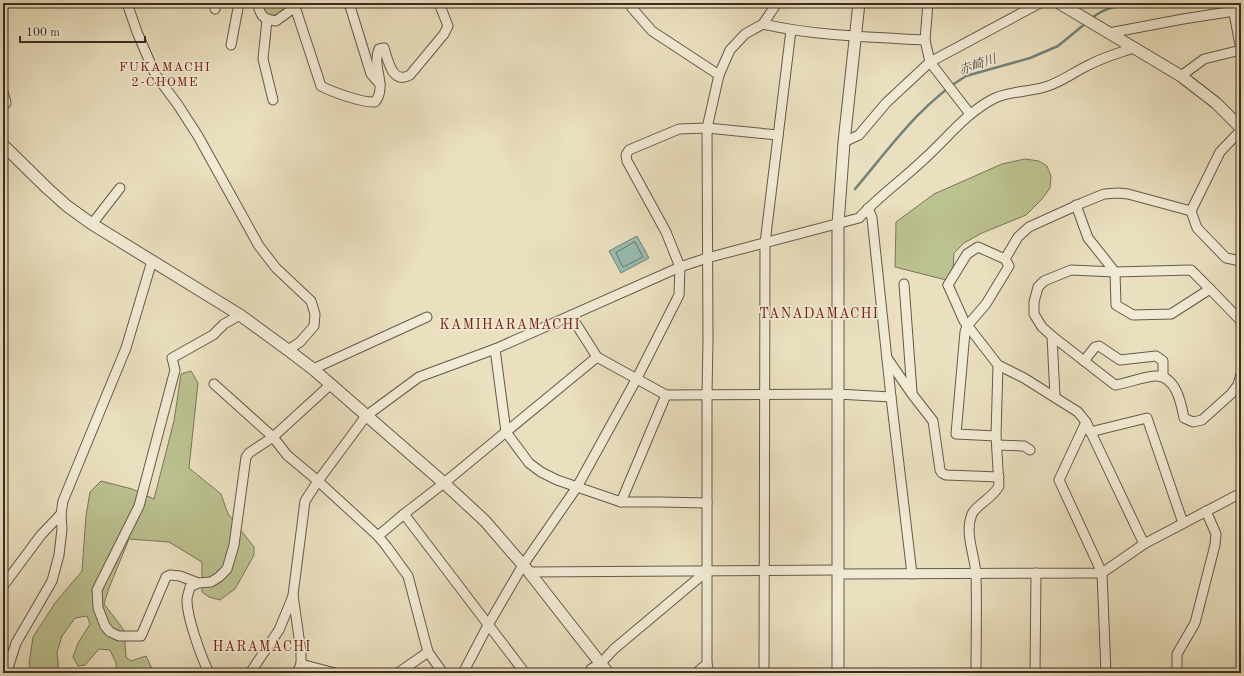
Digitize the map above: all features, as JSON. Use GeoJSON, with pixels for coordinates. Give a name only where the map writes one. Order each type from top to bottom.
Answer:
{"type":"FeatureCollection","features":[{"type":"Feature","properties":{"kind":"street"},"geometry":{"type":"LineString","coordinates":[[127,3],[137,32],[155,74],[178,105],[198,136],[259,246],[276,268],[311,301],[315,314],[314,326],[300,342],[288,350]]}},
{"type":"Feature","properties":{"kind":"street"},"geometry":{"type":"LineString","coordinates":[[231,45],[239,3]]}},
{"type":"Feature","properties":{"kind":"street"},"geometry":{"type":"LineString","coordinates":[[257,3],[260,14],[267,20],[276,21],[295,5],[321,86],[368,103],[375,102],[381,91],[376,55],[379,49],[384,48],[392,72],[400,77],[406,78],[410,76],[444,34],[448,26],[439,3]]}},
{"type":"Feature","properties":{"kind":"street"},"geometry":{"type":"LineString","coordinates":[[348,3],[371,74],[380,84]]}},
{"type":"Feature","properties":{"kind":"street"},"geometry":{"type":"LineString","coordinates":[[630,3],[632,8],[652,31],[719,75]]}},
{"type":"Feature","properties":{"kind":"street"},"geometry":{"type":"LineString","coordinates":[[696,673],[708,668],[707,128],[719,75],[730,50],[745,34],[763,24],[777,3]]}},
{"type":"Feature","properties":{"kind":"street"},"geometry":{"type":"LineString","coordinates":[[838,673],[838,224],[844,142],[859,3]]}},
{"type":"Feature","properties":{"kind":"street"},"geometry":{"type":"LineString","coordinates":[[928,3],[925,40],[930,62],[970,114]]}},
{"type":"Feature","properties":{"kind":"street"},"geometry":{"type":"LineString","coordinates":[[844,142],[859,134],[886,103],[930,62],[1040,3]]}},
{"type":"Feature","properties":{"kind":"street"},"geometry":{"type":"LineString","coordinates":[[1059,3],[1181,76],[1216,103],[1241,129],[1220,152],[1192,211],[1197,228],[1226,258],[1241,261]]}},
{"type":"Feature","properties":{"kind":"street"},"geometry":{"type":"LineString","coordinates":[[1109,33],[1235,8],[1241,50],[1204,59],[1181,76]]}},
{"type":"Feature","properties":{"kind":"street"},"geometry":{"type":"LineString","coordinates":[[267,20],[263,58],[273,100]]}},
{"type":"Feature","properties":{"kind":"street"},"geometry":{"type":"LineString","coordinates":[[763,24],[791,30],[856,37],[925,40]]}},
{"type":"Feature","properties":{"kind":"street"},"geometry":{"type":"LineString","coordinates":[[764,673],[765,243],[791,30]]}},
{"type":"Feature","properties":{"kind":"street"},"geometry":{"type":"LineString","coordinates":[[336,673],[299,669],[301,652],[294,595],[305,501],[366,416],[419,377],[495,349],[680,267],[707,258],[859,218],[868,208],[923,161],[970,114],[996,98],[1011,93],[1043,88],[1058,82],[1091,64],[1133,48]]}},
{"type":"Feature","properties":{"kind":"street"},"geometry":{"type":"LineString","coordinates":[[3,92],[6,104],[3,106]]}},
{"type":"Feature","properties":{"kind":"street"},"geometry":{"type":"LineString","coordinates":[[463,673],[488,625],[577,487],[637,378],[679,294],[680,267],[666,232],[627,161],[626,155],[629,150],[679,129],[707,128],[778,135]]}},
{"type":"Feature","properties":{"kind":"street"},"geometry":{"type":"LineString","coordinates":[[3,145],[67,206],[92,224],[240,315],[313,369],[444,483],[485,521],[526,568],[608,673]]}},
{"type":"Feature","properties":{"kind":"street"},"geometry":{"type":"LineString","coordinates":[[92,224],[120,188]]}},
{"type":"Feature","properties":{"kind":"street"},"geometry":{"type":"LineString","coordinates":[[1005,259],[1018,236],[1029,227],[1076,205],[1104,194],[1118,193],[1192,211]]}},
{"type":"Feature","properties":{"kind":"street"},"geometry":{"type":"LineString","coordinates":[[1076,205],[1088,238],[1115,272],[1116,305],[1133,315],[1171,314],[1210,289]]}},
{"type":"Feature","properties":{"kind":"street"},"geometry":{"type":"LineString","coordinates":[[868,208],[872,218],[912,574]]}},
{"type":"Feature","properties":{"kind":"street"},"geometry":{"type":"LineString","coordinates":[[1030,450],[1024,446],[956,434],[965,332],[967,326],[986,304],[1009,266],[1005,259],[978,247],[967,254],[946,285],[964,321],[967,326],[998,365],[1024,378],[1078,412],[1086,422],[1144,544]]}},
{"type":"Feature","properties":{"kind":"street"},"geometry":{"type":"LineString","coordinates":[[8,673],[16,643],[52,581],[60,555],[62,529],[60,514],[63,501],[126,348],[152,261]]}},
{"type":"Feature","properties":{"kind":"street"},"geometry":{"type":"LineString","coordinates":[[1241,321],[1191,270],[1115,272],[1071,270],[1044,281],[1038,287],[1034,302],[1034,314],[1042,327],[1115,386],[1155,376],[1163,377],[1170,382],[1178,393],[1184,418],[1193,422],[1202,420],[1231,394],[1238,385],[1241,374]]}},
{"type":"Feature","properties":{"kind":"street"},"geometry":{"type":"LineString","coordinates":[[904,284],[912,394]]}},
{"type":"Feature","properties":{"kind":"street"},"geometry":{"type":"LineString","coordinates":[[240,315],[224,324],[213,335],[172,358],[175,370],[139,506],[97,590],[98,608],[105,626],[110,632],[119,636],[141,636],[166,577],[170,575],[180,576],[198,583],[211,582],[227,569],[234,546],[246,457],[249,452],[273,437],[330,385]]}},
{"type":"Feature","properties":{"kind":"street"},"geometry":{"type":"LineString","coordinates":[[571,316],[597,358],[637,378],[666,395],[837,394],[891,397]]}},
{"type":"Feature","properties":{"kind":"street"},"geometry":{"type":"LineString","coordinates":[[313,369],[427,317]]}},
{"type":"Feature","properties":{"kind":"street"},"geometry":{"type":"LineString","coordinates":[[1052,336],[1055,397]]}},
{"type":"Feature","properties":{"kind":"street"},"geometry":{"type":"LineString","coordinates":[[1084,361],[1095,347],[1098,346],[1120,360],[1156,356],[1163,361],[1163,377]]}},
{"type":"Feature","properties":{"kind":"street"},"geometry":{"type":"LineString","coordinates":[[495,349],[506,432],[529,463],[541,472],[577,487],[621,502],[707,503]]}},
{"type":"Feature","properties":{"kind":"street"},"geometry":{"type":"LineString","coordinates":[[887,357],[912,394],[933,421],[940,470],[942,473],[946,475],[999,477]]}},
{"type":"Feature","properties":{"kind":"street"},"geometry":{"type":"LineString","coordinates":[[378,536],[597,358]]}},
{"type":"Feature","properties":{"kind":"street"},"geometry":{"type":"LineString","coordinates":[[976,673],[976,573],[969,525],[972,513],[995,493],[999,486],[996,440],[998,365]]}},
{"type":"Feature","properties":{"kind":"street"},"geometry":{"type":"LineString","coordinates":[[214,384],[273,437],[287,455],[378,536],[408,576],[428,652],[443,673]]}},
{"type":"Feature","properties":{"kind":"street"},"geometry":{"type":"LineString","coordinates":[[621,502],[666,395]]}},
{"type":"Feature","properties":{"kind":"street"},"geometry":{"type":"LineString","coordinates":[[1090,432],[1147,418],[1184,523]]}},
{"type":"Feature","properties":{"kind":"street"},"geometry":{"type":"LineString","coordinates":[[1086,422],[1059,480],[1102,573],[1109,672]]}},
{"type":"Feature","properties":{"kind":"street"},"geometry":{"type":"LineString","coordinates":[[526,568],[912,574],[1102,573],[1144,544],[1241,493]]}},
{"type":"Feature","properties":{"kind":"street"},"geometry":{"type":"LineString","coordinates":[[1177,673],[1177,654],[1195,623],[1215,545],[1216,534],[1206,511]]}},
{"type":"Feature","properties":{"kind":"street"},"geometry":{"type":"LineString","coordinates":[[3,586],[41,535],[60,514]]}},
{"type":"Feature","properties":{"kind":"street"},"geometry":{"type":"LineString","coordinates":[[404,514],[525,673]]}},
{"type":"Feature","properties":{"kind":"street"},"geometry":{"type":"LineString","coordinates":[[589,673],[614,649],[707,571]]}},
{"type":"Feature","properties":{"kind":"street"},"geometry":{"type":"LineString","coordinates":[[1035,673],[1036,573]]}},
{"type":"Feature","properties":{"kind":"street"},"geometry":{"type":"LineString","coordinates":[[198,583],[190,588],[187,598],[189,614],[204,662],[210,673]]}},
{"type":"Feature","properties":{"kind":"street"},"geometry":{"type":"LineString","coordinates":[[250,673],[279,630],[294,595]]}},
{"type":"Feature","properties":{"kind":"street"},"geometry":{"type":"LineString","coordinates":[[398,673],[428,652]]}},
{"type":"Feature","properties":{"kind":"green space"},"geometry":{"type":"Polygon","coordinates":[[[262,3],[288,3],[279,14],[269,15],[266,13],[262,3]]]}},
{"type":"Feature","properties":{"kind":"green space"},"geometry":{"type":"Polygon","coordinates":[[[1025,159],[1039,161],[1047,166],[1051,176],[1050,188],[1042,199],[1026,215],[982,233],[964,243],[954,253],[953,271],[950,281],[895,267],[896,222],[934,194],[1002,164],[1025,159]]]}},
{"type":"Feature","properties":{"kind":"green space"},"geometry":{"type":"Polygon","coordinates":[[[191,371],[198,383],[189,468],[221,494],[228,514],[254,547],[254,555],[235,589],[220,600],[209,597],[202,592],[202,562],[169,542],[129,539],[104,604],[124,630],[126,657],[131,661],[146,656],[154,673],[116,673],[116,663],[110,650],[99,649],[85,665],[78,666],[73,657],[78,643],[90,624],[87,616],[75,618],[62,636],[57,652],[59,673],[32,673],[29,664],[33,637],[55,603],[82,571],[86,516],[90,492],[101,481],[132,489],[154,499],[174,421],[181,374],[191,371]]]}},
{"type":"Feature","properties":{"kind":"water"},"geometry":{"type":"Polygon","coordinates":[[[637,236],[649,258],[621,273],[609,251],[637,236]]]}},
{"type":"Feature","properties":{"kind":"waterway","name":"赤崎川"},"geometry":{"type":"LineString","coordinates":[[1091,19],[1106,9],[1135,3]]}},
{"type":"Feature","properties":{"kind":"waterway","name":"赤崎川"},"geometry":{"type":"LineString","coordinates":[[855,189],[906,128],[934,99],[950,87],[966,76],[1030,58],[1058,46],[1086,23]]}},
{"type":"Feature","properties":{"kind":"district","name":"FUKAMACHI 2-CHOME"},"geometry":{"type":"Point","coordinates":[165,74]}},
{"type":"Feature","properties":{"kind":"district","name":"TANADAMACHI"},"geometry":{"type":"Point","coordinates":[819,313]}},
{"type":"Feature","properties":{"kind":"district","name":"KAMIHARAMACHI"},"geometry":{"type":"Point","coordinates":[510,324]}},
{"type":"Feature","properties":{"kind":"district","name":"HARAMACHI"},"geometry":{"type":"Point","coordinates":[262,646]}}]}
